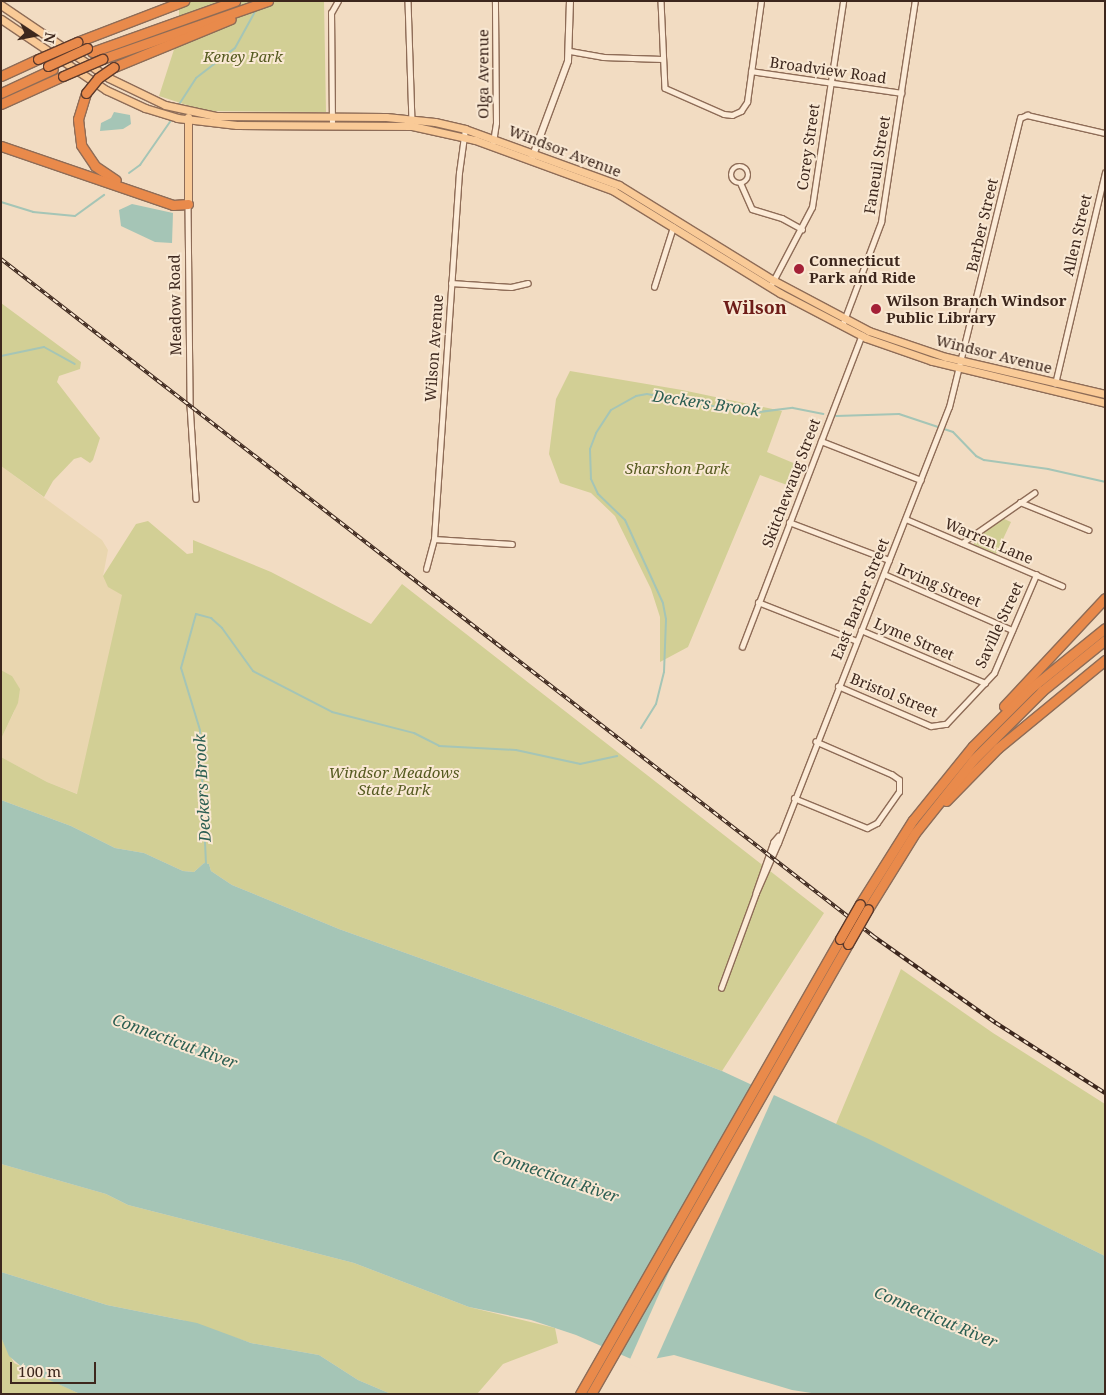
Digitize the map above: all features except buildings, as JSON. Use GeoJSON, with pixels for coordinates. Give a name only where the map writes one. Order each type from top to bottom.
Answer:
{"type":"FeatureCollection","features":[{"type":"Feature","properties":{"kind":"highway"},"geometry":{"type":"LineString","coordinates":[[1,76],[77,42],[184,1]]}},
{"type":"Feature","properties":{"kind":"highway"},"geometry":{"type":"LineString","coordinates":[[1,93],[89,50],[218,1]]}},
{"type":"Feature","properties":{"kind":"highway"},"geometry":{"type":"LineString","coordinates":[[89,50],[235,1]]}},
{"type":"Feature","properties":{"kind":"highway"},"geometry":{"type":"LineString","coordinates":[[188,204],[114,179],[92,164],[82,148],[78,130],[79,112],[86,93],[98,78],[114,68],[268,1]]}},
{"type":"Feature","properties":{"kind":"highway"},"geometry":{"type":"LineString","coordinates":[[1,104],[102,59],[229,17]]}},
{"type":"Feature","properties":{"kind":"highway"},"geometry":{"type":"LineString","coordinates":[[1,87],[50,68]]}},
{"type":"Feature","properties":{"kind":"highway"},"geometry":{"type":"LineString","coordinates":[[1,146],[173,205],[188,204]]}},
{"type":"Feature","properties":{"kind":"highway"},"geometry":{"type":"LineString","coordinates":[[591,1394],[913,820],[986,726],[1105,598]]}},
{"type":"Feature","properties":{"kind":"highway"},"geometry":{"type":"LineString","coordinates":[[966,754],[1031,688],[1105,628]]}},
{"type":"Feature","properties":{"kind":"highway"},"geometry":{"type":"LineString","coordinates":[[864,906],[922,823],[1002,728],[1055,679],[1105,640]]}},
{"type":"Feature","properties":{"kind":"highway"},"geometry":{"type":"LineString","coordinates":[[922,823],[998,748],[1105,660]]}},
{"type":"Feature","properties":{"kind":"highway"},"geometry":{"type":"LineString","coordinates":[[580,1394],[782,1052]]}},
{"type":"Feature","properties":{"kind":"main road","name":"Windsor Avenue"},"geometry":{"type":"LineString","coordinates":[[1,5],[120,85],[174,108],[185,111],[317,121],[378,120],[412,122],[464,132],[533,156],[648,207],[771,284]]}},
{"type":"Feature","properties":{"kind":"main road","name":"Windsor Avenue"},"geometry":{"type":"LineString","coordinates":[[1,19],[99,85],[138,105],[173,117],[188,120],[254,125],[317,121]]}},
{"type":"Feature","properties":{"kind":"main road","name":"Meadow Road"},"geometry":{"type":"LineString","coordinates":[[185,111],[188,120],[188,204]]}},
{"type":"Feature","properties":{"kind":"main road"},"geometry":{"type":"LineString","coordinates":[[254,117],[254,125]]}},
{"type":"Feature","properties":{"kind":"main road","name":"Windsor Avenue"},"geometry":{"type":"LineString","coordinates":[[648,207],[673,227],[771,284],[863,332],[959,364],[1055,387],[1105,403]]}},
{"type":"Feature","properties":{"kind":"main road","name":"Windsor Avenue"},"geometry":{"type":"LineString","coordinates":[[1055,387],[1105,394]]}},
{"type":"Feature","properties":{"kind":"street"},"geometry":{"type":"LineString","coordinates":[[332,121],[331,13],[338,1]]}},
{"type":"Feature","properties":{"kind":"street"},"geometry":{"type":"LineString","coordinates":[[408,1],[412,122]]}},
{"type":"Feature","properties":{"kind":"street","name":"Olga Avenue"},"geometry":{"type":"LineString","coordinates":[[493,142],[495,1]]}},
{"type":"Feature","properties":{"kind":"street"},"geometry":{"type":"LineString","coordinates":[[533,156],[570,51],[570,1]]}},
{"type":"Feature","properties":{"kind":"street"},"geometry":{"type":"LineString","coordinates":[[661,1],[662,79],[670,92],[724,114],[741,111],[744,107],[761,1]]}},
{"type":"Feature","properties":{"kind":"street","name":"Corey Street"},"geometry":{"type":"LineString","coordinates":[[771,284],[802,229],[812,207],[842,1]]}},
{"type":"Feature","properties":{"kind":"street","name":"Faneuil Street"},"geometry":{"type":"LineString","coordinates":[[843,323],[879,232],[915,1]]}},
{"type":"Feature","properties":{"kind":"street"},"geometry":{"type":"LineString","coordinates":[[570,51],[603,57],[662,58]]}},
{"type":"Feature","properties":{"kind":"street","name":"Broadview Road"},"geometry":{"type":"LineString","coordinates":[[751,71],[901,93]]}},
{"type":"Feature","properties":{"kind":"street","name":"Barber Street"},"geometry":{"type":"LineString","coordinates":[[959,364],[1022,116],[1105,133]]}},
{"type":"Feature","properties":{"kind":"street","name":"Wilson Avenue"},"geometry":{"type":"LineString","coordinates":[[426,568],[434,539],[451,283],[464,132]]}},
{"type":"Feature","properties":{"kind":"street"},"geometry":{"type":"LineString","coordinates":[[738,166],[745,168],[749,173],[747,180],[742,184],[735,182],[731,177],[732,170],[738,166]]}},
{"type":"Feature","properties":{"kind":"street","name":"Allen Street"},"geometry":{"type":"LineString","coordinates":[[1055,387],[1105,173]]}},
{"type":"Feature","properties":{"kind":"street"},"geometry":{"type":"LineString","coordinates":[[742,184],[752,209],[782,218],[802,229]]}},
{"type":"Feature","properties":{"kind":"street","name":"Meadow Road"},"geometry":{"type":"LineString","coordinates":[[188,204],[190,410],[196,499]]}},
{"type":"Feature","properties":{"kind":"street"},"geometry":{"type":"LineString","coordinates":[[654,287],[673,227]]}},
{"type":"Feature","properties":{"kind":"street"},"geometry":{"type":"LineString","coordinates":[[451,283],[511,287],[528,283]]}},
{"type":"Feature","properties":{"kind":"street","name":"Skitchewaug Street"},"geometry":{"type":"LineString","coordinates":[[742,646],[863,332]]}},
{"type":"Feature","properties":{"kind":"street","name":"East Barber Street"},"geometry":{"type":"LineString","coordinates":[[721,988],[756,892],[942,425],[959,364]]}},
{"type":"Feature","properties":{"kind":"street"},"geometry":{"type":"LineString","coordinates":[[821,441],[921,480]]}},
{"type":"Feature","properties":{"kind":"street"},"geometry":{"type":"LineString","coordinates":[[962,543],[1034,493]]}},
{"type":"Feature","properties":{"kind":"street"},"geometry":{"type":"LineString","coordinates":[[1020,502],[1089,530]]}},
{"type":"Feature","properties":{"kind":"street","name":"Warren Lane"},"geometry":{"type":"LineString","coordinates":[[906,519],[1062,586]]}},
{"type":"Feature","properties":{"kind":"street"},"geometry":{"type":"LineString","coordinates":[[789,522],[889,560]]}},
{"type":"Feature","properties":{"kind":"street"},"geometry":{"type":"LineString","coordinates":[[434,539],[512,544]]}},
{"type":"Feature","properties":{"kind":"street","name":"Irving Street"},"geometry":{"type":"LineString","coordinates":[[884,574],[1012,630]]}},
{"type":"Feature","properties":{"kind":"street","name":"Saville Street"},"geometry":{"type":"LineString","coordinates":[[941,726],[994,673],[1036,575]]}},
{"type":"Feature","properties":{"kind":"street"},"geometry":{"type":"LineString","coordinates":[[758,602],[857,641]]}},
{"type":"Feature","properties":{"kind":"street","name":"Lyme Street"},"geometry":{"type":"LineString","coordinates":[[861,630],[985,683]]}},
{"type":"Feature","properties":{"kind":"street","name":"Bristol Street"},"geometry":{"type":"LineString","coordinates":[[838,686],[931,726],[941,726]]}},
{"type":"Feature","properties":{"kind":"street"},"geometry":{"type":"LineString","coordinates":[[794,798],[862,826],[873,827],[899,792],[899,780],[816,742]]}},
{"type":"Feature","properties":{"kind":"shaded area"},"geometry":{"type":"Polygon","coordinates":[[[1,466],[102,540],[108,550],[103,576],[123,595],[83,796],[47,782],[1,757],[1,739],[15,710],[12,676],[1,670],[1,466]]]}},
{"type":"Feature","properties":{"kind":"green space","name":"Keney Park"},"geometry":{"type":"Polygon","coordinates":[[[179,1],[324,1],[326,112],[205,111],[159,96],[179,34],[179,1]]]}},
{"type":"Feature","properties":{"kind":"green space"},"geometry":{"type":"Polygon","coordinates":[[[1,303],[81,362],[80,369],[59,376],[57,382],[100,438],[93,460],[90,463],[81,457],[74,459],[53,481],[44,497],[1,466],[1,303]]]}},
{"type":"Feature","properties":{"kind":"green space","name":"Sharshon Park"},"geometry":{"type":"Polygon","coordinates":[[[570,371],[682,390],[782,411],[767,452],[803,467],[795,488],[760,475],[688,647],[660,662],[660,617],[651,589],[615,516],[591,493],[560,483],[549,454],[556,399],[570,371]]]}},
{"type":"Feature","properties":{"kind":"green space"},"geometry":{"type":"Polygon","coordinates":[[[1002,518],[1011,522],[996,554],[974,545],[974,540],[1002,518]]]}},
{"type":"Feature","properties":{"kind":"green space","name":"Windsor Meadows State Park"},"geometry":{"type":"Polygon","coordinates":[[[148,521],[187,554],[193,553],[193,540],[271,572],[371,624],[402,584],[824,913],[722,1071],[553,1006],[339,929],[232,885],[211,871],[209,864],[204,863],[194,872],[183,871],[144,853],[115,848],[71,826],[1,800],[1,757],[47,782],[77,794],[122,595],[108,587],[103,576],[136,524],[148,521]]]}},
{"type":"Feature","properties":{"kind":"green space"},"geometry":{"type":"Polygon","coordinates":[[[1,670],[12,676],[20,689],[18,703],[1,739],[1,670]]]}},
{"type":"Feature","properties":{"kind":"green space"},"geometry":{"type":"Polygon","coordinates":[[[901,969],[993,1033],[1105,1104],[1105,1256],[836,1124],[901,969]]]}},
{"type":"Feature","properties":{"kind":"green space"},"geometry":{"type":"Polygon","coordinates":[[[1,1164],[106,1194],[128,1205],[354,1263],[469,1307],[555,1328],[558,1343],[503,1364],[477,1394],[391,1394],[358,1380],[319,1355],[251,1343],[182,1320],[107,1305],[1,1272],[1,1164]]]}},
{"type":"Feature","properties":{"kind":"green space"},"geometry":{"type":"Polygon","coordinates":[[[1,1337],[14,1363],[80,1394],[1,1394],[1,1337]]]}},
{"type":"Feature","properties":{"kind":"water"},"geometry":{"type":"Polygon","coordinates":[[[114,112],[130,115],[131,124],[123,129],[100,131],[101,123],[111,118],[114,112]]]}},
{"type":"Feature","properties":{"kind":"water"},"geometry":{"type":"Polygon","coordinates":[[[132,204],[173,213],[172,243],[155,242],[121,226],[119,210],[132,204]]]}},
{"type":"Feature","properties":{"kind":"water","name":"Connecticut River"},"geometry":{"type":"Polygon","coordinates":[[[1,800],[71,826],[115,848],[144,853],[183,871],[194,872],[204,863],[209,864],[211,871],[232,885],[339,929],[553,1006],[722,1071],[873,1141],[1105,1256],[1105,1394],[818,1394],[792,1390],[674,1355],[638,1362],[576,1335],[531,1320],[469,1307],[354,1263],[128,1205],[106,1194],[1,1164],[1,800]]]}},
{"type":"Feature","properties":{"kind":"water"},"geometry":{"type":"Polygon","coordinates":[[[1,1272],[107,1305],[197,1323],[251,1343],[319,1355],[358,1380],[391,1394],[80,1394],[23,1368],[9,1356],[1,1337],[1,1272]]]}},
{"type":"Feature","properties":{"kind":"pier"},"geometry":{"type":"Polygon","coordinates":[[[753,1083],[775,1093],[650,1373],[628,1363],[753,1083]]]}},
{"type":"Feature","properties":{"kind":"waterway"},"geometry":{"type":"LineString","coordinates":[[178,106],[196,78],[235,48],[257,8]]}},
{"type":"Feature","properties":{"kind":"waterway"},"geometry":{"type":"LineString","coordinates":[[129,173],[140,165],[172,119]]}},
{"type":"Feature","properties":{"kind":"waterway"},"geometry":{"type":"LineString","coordinates":[[1,202],[33,212],[75,216],[104,195]]}},
{"type":"Feature","properties":{"kind":"waterway"},"geometry":{"type":"LineString","coordinates":[[1,356],[44,347],[75,364]]}},
{"type":"Feature","properties":{"kind":"waterway","name":"Deckers Brook"},"geometry":{"type":"LineString","coordinates":[[641,728],[656,704],[664,672],[666,619],[663,603],[625,520],[598,494],[591,479],[590,449],[596,433],[611,410],[636,396],[647,394],[740,411],[759,412],[793,408],[823,414]]}},
{"type":"Feature","properties":{"kind":"waterway","name":"Deckers Brook"},"geometry":{"type":"LineString","coordinates":[[836,416],[899,414],[953,432],[976,456],[984,460],[1048,469],[1105,482]]}},
{"type":"Feature","properties":{"kind":"waterway","name":"Deckers Brook"},"geometry":{"type":"LineString","coordinates":[[206,864],[200,730],[181,668],[196,614],[211,618],[222,628],[253,671],[332,712],[414,733],[439,746],[516,750],[580,764],[617,756]]}},
{"type":"Feature","properties":{"kind":"railway"},"geometry":{"type":"LineString","coordinates":[[1,259],[873,936],[996,1023],[1105,1093]]}},
{"type":"Feature","properties":{"kind":"place","name":"Connecticut Park and Ride"},"geometry":{"type":"Point","coordinates":[799,269]}},
{"type":"Feature","properties":{"kind":"place","name":"Wilson Branch Windsor Public Library"},"geometry":{"type":"Point","coordinates":[876,309]}},
{"type":"Feature","properties":{"kind":"district","name":"Wilson"},"geometry":{"type":"Point","coordinates":[755,307]}}]}
